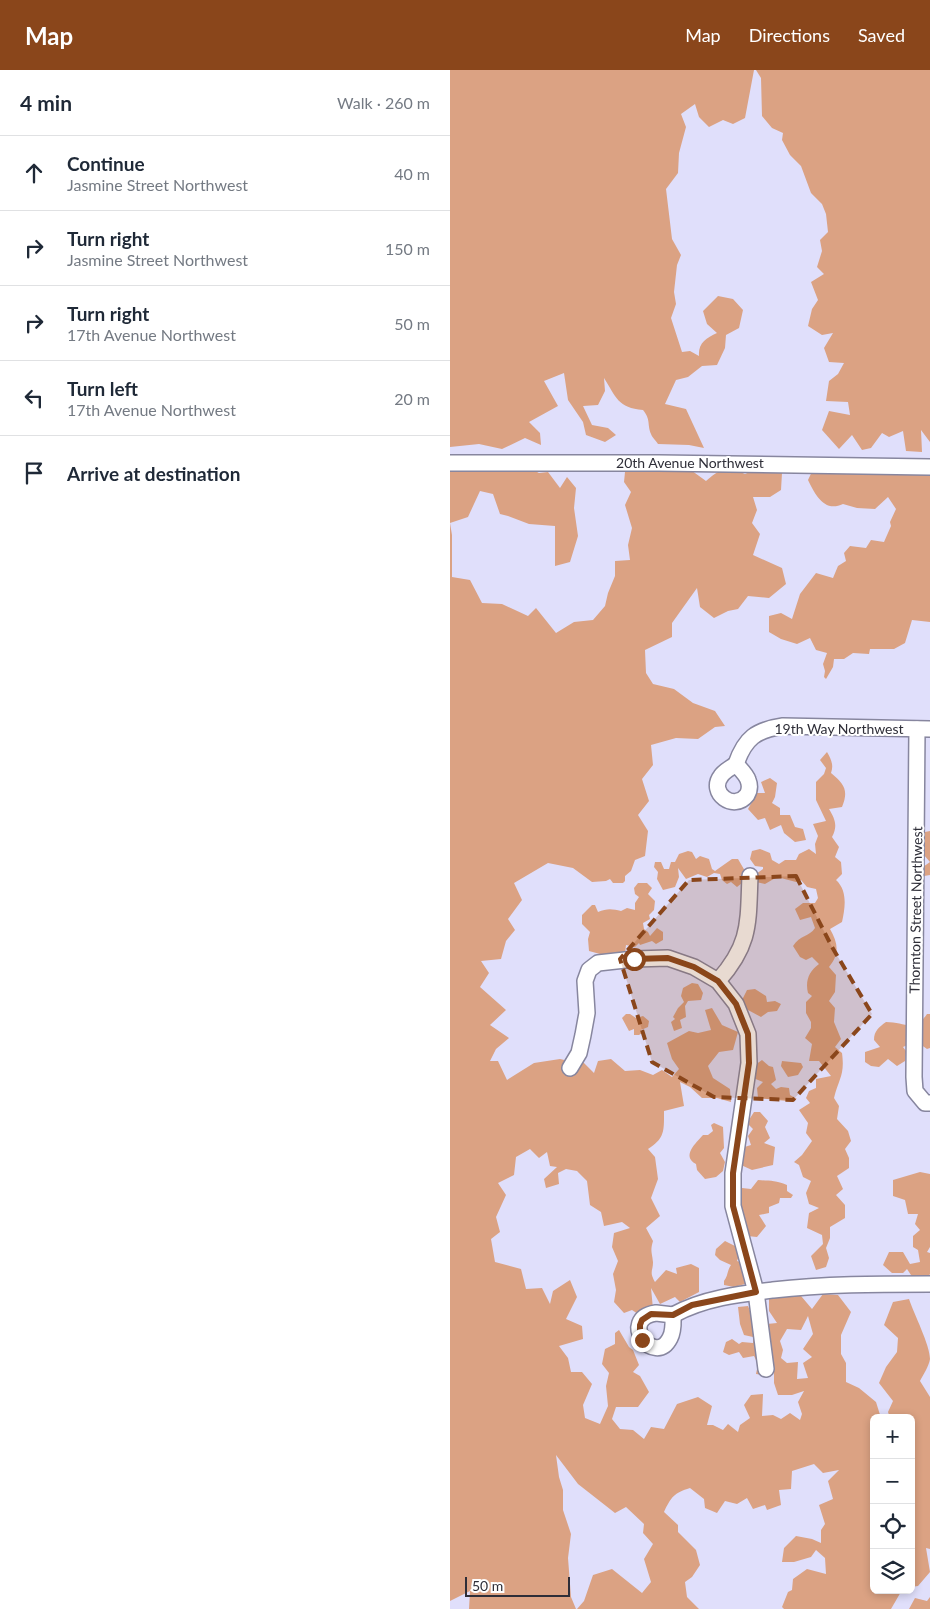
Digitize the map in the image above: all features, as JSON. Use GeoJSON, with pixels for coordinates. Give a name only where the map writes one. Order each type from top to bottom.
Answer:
{"type":"FeatureCollection","features":[{"type":"Feature","properties":{"kind":"street","name":"20th Avenue Northwest"},"geometry":{"type":"LineString","coordinates":[[450,463],[659,462],[930,467]]}},
{"type":"Feature","properties":{"kind":"street","name":"19th Way Northwest"},"geometry":{"type":"LineString","coordinates":[[736,764],[740,752],[747,742],[756,734],[768,728],[783,726],[923,729]]}},
{"type":"Feature","properties":{"kind":"street","name":"Thornton Street Northwest"},"geometry":{"type":"LineString","coordinates":[[923,729],[914,1077],[915,1091],[925,1103],[930,1103]]}},
{"type":"Feature","properties":{"kind":"street"},"geometry":{"type":"LineString","coordinates":[[718,981],[744,943],[748,916],[750,876]]}},
{"type":"Feature","properties":{"kind":"street"},"geometry":{"type":"LineString","coordinates":[[570,1068],[578,1053],[587,1013],[585,981],[589,970],[598,963],[668,958],[694,967],[718,981],[736,1004],[748,1034],[749,1063],[733,1173],[733,1206],[756,1292],[766,1369]]}},
{"type":"Feature","properties":{"kind":"street"},"geometry":{"type":"LineString","coordinates":[[673,1315],[692,1305],[756,1292],[816,1285],[930,1284]]}},
{"type":"Feature","properties":{"kind":"highlighted area"},"geometry":{"type":"Polygon","coordinates":[[[796,876],[832,947],[872,1014],[793,1100],[714,1097],[652,1062],[620,959],[689,880],[796,876]]]}},
{"type":"Feature","properties":{"kind":"shaded area"},"geometry":{"type":"Polygon","coordinates":[[[450,70],[754,70],[745,118],[733,124],[723,120],[709,127],[699,117],[695,104],[681,114],[686,127],[679,153],[678,173],[666,189],[672,239],[681,255],[677,265],[674,292],[676,304],[671,318],[682,352],[690,351],[699,356],[701,344],[717,333],[707,324],[703,311],[718,296],[733,299],[743,310],[739,328],[726,335],[725,348],[717,365],[702,366],[688,377],[676,380],[665,404],[686,409],[704,448],[689,445],[658,444],[650,431],[647,417],[643,410],[623,404],[615,396],[604,378],[605,391],[598,405],[583,406],[592,425],[608,428],[616,435],[605,442],[586,435],[583,422],[568,400],[564,373],[544,381],[558,406],[529,422],[540,433],[541,445],[525,438],[502,449],[479,444],[450,447],[450,70]]]}},
{"type":"Feature","properties":{"kind":"shaded area"},"geometry":{"type":"Polygon","coordinates":[[[756,70],[930,70],[930,442],[921,430],[922,452],[906,451],[903,431],[889,437],[882,433],[871,448],[862,450],[852,435],[839,449],[822,430],[829,411],[850,415],[848,402],[826,401],[829,381],[838,374],[844,363],[829,362],[824,348],[833,333],[822,335],[808,326],[812,309],[818,300],[811,282],[824,274],[817,267],[822,251],[820,240],[828,232],[826,214],[822,204],[811,193],[801,166],[790,155],[782,140],[783,133],[772,128],[762,116],[761,78],[756,70]]]}},
{"type":"Feature","properties":{"kind":"shaded area"},"geometry":{"type":"Polygon","coordinates":[[[640,457],[688,468],[706,481],[716,473],[729,469],[745,474],[765,466],[782,473],[781,490],[770,497],[753,497],[757,510],[752,523],[760,534],[753,555],[782,568],[786,584],[769,598],[748,596],[738,609],[728,611],[714,618],[700,607],[697,588],[672,623],[672,637],[645,650],[646,673],[653,684],[674,689],[693,703],[715,711],[725,726],[715,727],[698,739],[676,738],[651,745],[653,765],[642,779],[649,801],[638,815],[648,831],[645,856],[635,860],[631,871],[625,876],[623,883],[613,883],[610,879],[592,882],[573,868],[548,863],[514,883],[522,900],[508,919],[515,930],[506,941],[501,959],[481,961],[489,973],[480,987],[506,1010],[490,1025],[509,1038],[496,1049],[490,1061],[498,1061],[507,1080],[534,1063],[560,1059],[573,1062],[582,1061],[594,1073],[598,1061],[611,1059],[625,1071],[640,1070],[653,1075],[662,1070],[672,1077],[679,1069],[672,1059],[667,1043],[689,1031],[698,1033],[711,1030],[705,1010],[712,1008],[722,1025],[738,1032],[733,1050],[719,1052],[708,1066],[713,1078],[730,1089],[731,1102],[717,1098],[702,1098],[690,1087],[680,1082],[684,1106],[664,1111],[661,1137],[648,1149],[655,1157],[658,1179],[651,1198],[660,1216],[646,1228],[653,1241],[651,1249],[653,1262],[652,1276],[655,1282],[666,1270],[677,1274],[676,1268],[691,1264],[699,1268],[699,1292],[680,1302],[675,1297],[660,1304],[651,1288],[653,1309],[638,1314],[632,1310],[624,1313],[614,1302],[616,1290],[613,1274],[618,1261],[612,1247],[614,1233],[630,1228],[622,1222],[604,1226],[601,1212],[590,1205],[587,1181],[577,1171],[566,1169],[558,1173],[559,1184],[546,1188],[544,1179],[557,1167],[550,1166],[547,1152],[539,1158],[530,1149],[516,1157],[514,1175],[498,1183],[506,1195],[496,1217],[500,1232],[491,1239],[495,1262],[521,1269],[526,1289],[542,1288],[550,1304],[553,1291],[570,1280],[577,1297],[566,1319],[582,1326],[583,1339],[559,1346],[568,1358],[571,1372],[582,1372],[592,1384],[583,1405],[585,1418],[600,1424],[608,1406],[606,1386],[609,1373],[602,1364],[605,1349],[615,1344],[615,1333],[619,1330],[629,1347],[633,1350],[639,1365],[633,1372],[640,1376],[649,1392],[638,1407],[616,1407],[612,1419],[620,1429],[633,1430],[644,1439],[651,1427],[664,1429],[677,1404],[698,1397],[712,1406],[707,1425],[713,1425],[723,1430],[728,1424],[738,1432],[740,1425],[750,1418],[744,1405],[751,1395],[763,1394],[762,1416],[773,1415],[781,1419],[790,1413],[800,1420],[802,1414],[798,1402],[804,1391],[792,1395],[778,1395],[774,1383],[774,1371],[765,1375],[756,1374],[758,1364],[754,1356],[743,1358],[739,1352],[729,1355],[723,1352],[726,1342],[732,1339],[739,1344],[742,1342],[753,1343],[753,1337],[744,1335],[740,1324],[738,1307],[748,1306],[756,1325],[777,1323],[769,1311],[769,1298],[796,1290],[812,1309],[823,1294],[838,1295],[851,1312],[841,1335],[841,1354],[846,1363],[846,1382],[859,1388],[876,1402],[880,1414],[870,1414],[870,1594],[900,1594],[891,1609],[784,1609],[782,1607],[788,1592],[792,1590],[793,1579],[807,1569],[826,1574],[825,1558],[816,1550],[811,1557],[794,1562],[782,1562],[784,1548],[796,1536],[821,1543],[821,1530],[825,1524],[819,1505],[833,1499],[828,1481],[839,1470],[823,1473],[814,1464],[792,1471],[791,1489],[779,1490],[781,1505],[767,1510],[765,1505],[753,1509],[747,1498],[737,1504],[725,1501],[717,1513],[705,1508],[704,1499],[690,1488],[680,1492],[671,1499],[664,1512],[678,1525],[678,1532],[696,1550],[700,1565],[692,1577],[685,1582],[687,1597],[699,1609],[577,1609],[584,1601],[593,1575],[612,1569],[642,1593],[651,1582],[644,1559],[653,1544],[643,1533],[644,1524],[626,1507],[615,1513],[578,1484],[556,1455],[563,1490],[563,1510],[571,1534],[568,1558],[571,1597],[576,1609],[469,1609],[470,1591],[450,1601],[450,523],[452,535],[452,577],[470,580],[482,603],[502,604],[528,616],[536,608],[556,633],[574,622],[593,620],[605,606],[615,576],[615,561],[630,560],[628,545],[632,528],[625,505],[631,492],[624,482],[625,472],[640,457]],[[808,1316],[801,1330],[787,1329],[780,1341],[783,1350],[781,1358],[787,1363],[798,1362],[797,1379],[808,1378],[803,1363],[812,1357],[803,1349],[813,1334],[808,1316]]]}},
{"type":"Feature","properties":{"kind":"shaded area"},"geometry":{"type":"Polygon","coordinates":[[[818,459],[911,471],[930,476],[930,622],[912,620],[905,643],[894,649],[870,649],[869,654],[853,653],[844,659],[834,659],[833,667],[826,679],[824,677],[823,664],[827,653],[816,650],[810,638],[797,644],[781,639],[769,632],[769,616],[781,613],[792,619],[800,594],[816,573],[833,578],[838,566],[846,561],[844,553],[850,546],[866,548],[871,540],[884,542],[896,509],[888,497],[875,509],[857,508],[843,504],[830,506],[825,504],[817,496],[808,480],[818,459]]]}},
{"type":"Feature","properties":{"kind":"shaded area"},"geometry":{"type":"Polygon","coordinates":[[[514,460],[539,473],[548,472],[560,488],[567,477],[576,488],[574,508],[578,536],[570,562],[555,566],[555,526],[529,524],[500,514],[493,494],[480,491],[468,517],[450,523],[450,470],[514,460]]]}},
{"type":"Feature","properties":{"kind":"shaded area"},"geometry":{"type":"Polygon","coordinates":[[[827,752],[832,762],[831,773],[842,784],[845,792],[842,807],[829,809],[835,823],[832,837],[839,847],[835,857],[841,862],[842,874],[836,880],[840,884],[845,900],[842,922],[830,929],[837,948],[835,958],[829,967],[836,975],[835,992],[829,1001],[835,1008],[834,1022],[841,1039],[835,1047],[842,1053],[843,1060],[842,1072],[834,1098],[839,1106],[837,1119],[848,1131],[851,1141],[845,1149],[849,1158],[849,1168],[837,1176],[843,1189],[836,1195],[845,1205],[845,1218],[830,1227],[830,1238],[826,1248],[829,1258],[826,1267],[816,1270],[811,1256],[823,1244],[822,1235],[807,1228],[809,1213],[819,1208],[809,1204],[806,1193],[811,1181],[803,1177],[799,1165],[794,1162],[802,1155],[812,1141],[806,1133],[808,1123],[799,1110],[810,1103],[806,1098],[809,1091],[816,1088],[816,1079],[831,1076],[819,1061],[809,1061],[812,1044],[805,1038],[811,1028],[811,1022],[806,1013],[806,1002],[812,996],[808,993],[807,989],[808,980],[810,973],[819,964],[812,957],[806,960],[800,957],[793,946],[815,928],[811,917],[800,920],[795,909],[803,903],[815,903],[818,898],[816,889],[807,887],[801,880],[796,882],[777,877],[765,884],[756,882],[756,874],[763,867],[755,866],[750,859],[752,851],[760,849],[770,853],[772,860],[779,864],[785,860],[796,860],[799,854],[809,849],[816,854],[815,844],[818,836],[813,824],[826,821],[816,800],[816,782],[824,774],[826,768],[820,760],[827,752]]]}},
{"type":"Feature","properties":{"kind":"shaded area"},"geometry":{"type":"Polygon","coordinates":[[[770,778],[777,783],[772,803],[780,808],[780,815],[790,815],[795,827],[803,829],[806,840],[795,842],[784,833],[781,825],[770,830],[765,818],[758,820],[748,809],[757,793],[765,793],[761,782],[770,778]]]}},
{"type":"Feature","properties":{"kind":"shaded area"},"geometry":{"type":"Polygon","coordinates":[[[930,831],[930,862],[923,854],[920,833],[930,831]]]}},
{"type":"Feature","properties":{"kind":"shaded area"},"geometry":{"type":"Polygon","coordinates":[[[688,851],[692,852],[696,859],[700,856],[709,859],[712,869],[715,871],[732,859],[738,859],[747,879],[737,887],[731,882],[727,884],[722,880],[720,874],[714,873],[707,877],[698,874],[686,879],[678,868],[679,877],[675,887],[663,890],[657,879],[658,872],[654,867],[655,862],[661,862],[664,869],[669,869],[671,862],[675,862],[679,854],[688,851]]]}},
{"type":"Feature","properties":{"kind":"shaded area"},"geometry":{"type":"Polygon","coordinates":[[[930,862],[930,875],[924,876],[921,872],[923,867],[930,862]]]}},
{"type":"Feature","properties":{"kind":"shaded area"},"geometry":{"type":"Polygon","coordinates":[[[638,883],[647,883],[652,888],[648,894],[655,901],[654,910],[649,915],[650,919],[643,923],[644,929],[650,936],[657,928],[663,932],[663,940],[656,944],[652,941],[640,945],[639,943],[635,947],[626,945],[625,953],[608,960],[600,954],[589,951],[588,939],[590,932],[582,924],[582,915],[592,905],[595,905],[598,912],[610,909],[621,911],[627,908],[635,910],[635,903],[639,897],[635,894],[634,888],[638,883]]]}},
{"type":"Feature","properties":{"kind":"shaded area"},"geometry":{"type":"Polygon","coordinates":[[[692,983],[698,984],[703,993],[701,1000],[688,1001],[685,1006],[686,1017],[680,1020],[682,1028],[674,1031],[671,1022],[675,1019],[673,1017],[678,1008],[684,1002],[681,996],[683,988],[692,983]]]}},
{"type":"Feature","properties":{"kind":"shaded area"},"geometry":{"type":"Polygon","coordinates":[[[755,989],[766,996],[767,1002],[775,1001],[781,1004],[777,1011],[768,1012],[761,1017],[748,1010],[742,1000],[747,990],[755,989]]]}},
{"type":"Feature","properties":{"kind":"shaded area"},"geometry":{"type":"Polygon","coordinates":[[[626,1014],[636,1018],[643,1016],[649,1021],[648,1027],[641,1030],[642,1033],[639,1035],[634,1035],[634,1029],[629,1031],[622,1018],[626,1014]]]}},
{"type":"Feature","properties":{"kind":"shaded area"},"geometry":{"type":"Polygon","coordinates":[[[927,1014],[930,1014],[930,1048],[927,1049],[915,1044],[903,1047],[906,1051],[905,1061],[897,1066],[888,1059],[879,1067],[871,1066],[865,1062],[865,1052],[880,1047],[874,1040],[874,1037],[877,1030],[883,1024],[893,1022],[913,1025],[922,1020],[927,1014]]]}},
{"type":"Feature","properties":{"kind":"shaded area"},"geometry":{"type":"Polygon","coordinates":[[[762,1060],[773,1067],[776,1080],[771,1084],[776,1089],[781,1087],[789,1088],[790,1095],[797,1099],[787,1101],[758,1098],[757,1088],[763,1082],[753,1078],[755,1065],[762,1060]]]}},
{"type":"Feature","properties":{"kind":"shaded area"},"geometry":{"type":"Polygon","coordinates":[[[782,1061],[801,1063],[803,1067],[798,1075],[788,1077],[781,1066],[782,1061]]]}},
{"type":"Feature","properties":{"kind":"shaded area"},"geometry":{"type":"Polygon","coordinates":[[[754,1112],[760,1112],[768,1121],[765,1127],[770,1138],[764,1143],[775,1147],[773,1165],[752,1170],[741,1165],[738,1149],[751,1145],[748,1136],[753,1129],[747,1123],[754,1112]]]}},
{"type":"Feature","properties":{"kind":"shaded area"},"geometry":{"type":"Polygon","coordinates":[[[714,1123],[723,1127],[724,1148],[720,1153],[725,1162],[723,1171],[716,1177],[705,1179],[697,1170],[696,1164],[690,1157],[690,1153],[703,1135],[708,1135],[713,1131],[711,1125],[714,1123]]]}},
{"type":"Feature","properties":{"kind":"shaded area"},"geometry":{"type":"Polygon","coordinates":[[[920,1172],[930,1174],[930,1247],[927,1252],[930,1253],[930,1274],[928,1277],[913,1278],[907,1269],[903,1273],[892,1273],[883,1265],[889,1252],[903,1252],[910,1264],[920,1262],[918,1250],[913,1247],[913,1236],[920,1230],[915,1224],[918,1214],[908,1214],[905,1200],[893,1196],[893,1180],[920,1172]]]}},
{"type":"Feature","properties":{"kind":"shaded area"},"geometry":{"type":"Polygon","coordinates":[[[758,1180],[776,1181],[787,1185],[787,1191],[793,1195],[791,1198],[780,1198],[779,1203],[769,1207],[769,1213],[759,1215],[766,1226],[757,1237],[747,1236],[737,1228],[744,1215],[735,1204],[742,1188],[751,1189],[758,1180]]]}},
{"type":"Feature","properties":{"kind":"shaded area"},"geometry":{"type":"Polygon","coordinates":[[[725,1241],[737,1247],[739,1256],[737,1261],[746,1264],[750,1276],[745,1284],[734,1287],[724,1285],[731,1265],[720,1260],[715,1255],[716,1249],[725,1241]]]}},
{"type":"Feature","properties":{"kind":"shaded area"},"geometry":{"type":"Polygon","coordinates":[[[909,1299],[925,1338],[930,1359],[920,1381],[930,1397],[930,1549],[926,1548],[930,1572],[918,1586],[915,1586],[915,1414],[889,1414],[893,1401],[879,1383],[886,1367],[897,1352],[898,1338],[884,1325],[893,1302],[909,1299]]]}},
{"type":"Feature","properties":{"kind":"shaded area"},"geometry":{"type":"Polygon","coordinates":[[[930,1597],[930,1609],[909,1609],[915,1598],[927,1601],[930,1597]]]}},
{"type":"Feature","properties":{"kind":"route"},"geometry":{"type":"LineString","coordinates":[[634,959],[668,958],[694,967],[718,981],[736,1004],[748,1034],[749,1063],[733,1173],[733,1206],[756,1292],[692,1305],[673,1315],[651,1314],[646,1316],[642,1320],[639,1330],[642,1340]]}}]}
